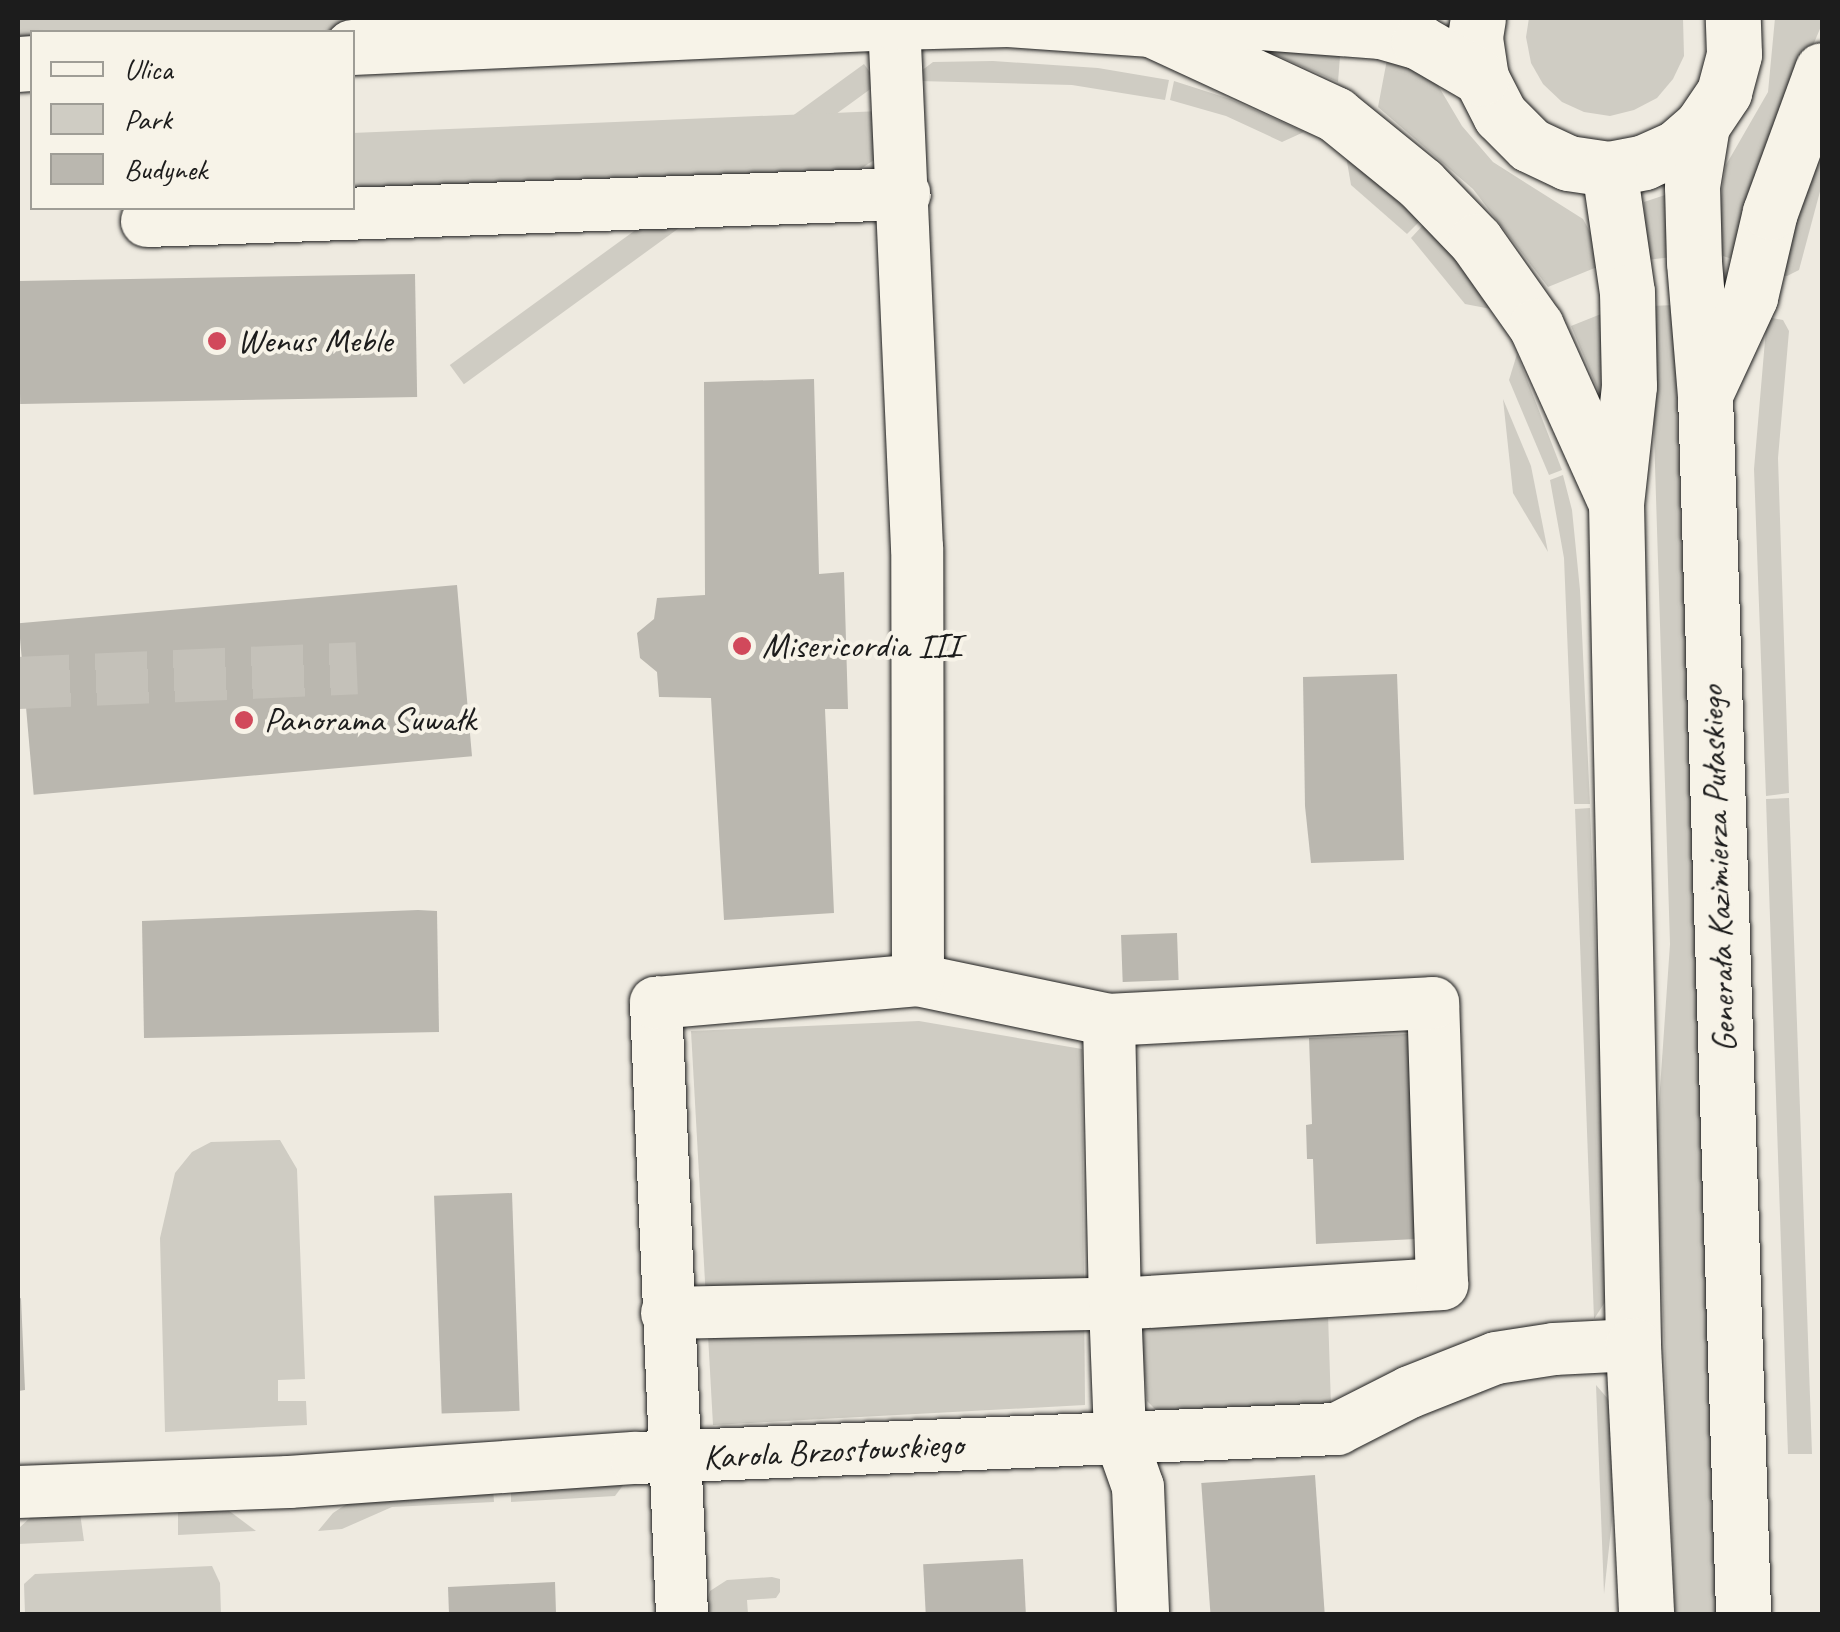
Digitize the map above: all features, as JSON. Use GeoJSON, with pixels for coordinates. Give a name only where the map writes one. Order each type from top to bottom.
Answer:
{"type":"FeatureCollection","features":[{"type":"Feature","properties":{"kind":"main road"},"geometry":{"type":"LineString","coordinates":[[1478,18],[1475,38],[1481,78],[1500,115],[1530,145],[1568,163],[1610,169],[1644,162],[1676,148],[1702,125],[1724,92],[1734,54],[1733,18]]}},
{"type":"Feature","properties":{"kind":"main road"},"geometry":{"type":"LineString","coordinates":[[355,48],[894,22],[1008,19],[1151,29],[1247,21],[1382,31],[1419,42],[1481,78]]}},
{"type":"Feature","properties":{"kind":"main road"},"geometry":{"type":"LineString","coordinates":[[1151,29],[1335,114],[1422,184],[1476,241],[1536,326],[1616,503]]}},
{"type":"Feature","properties":{"kind":"main road"},"geometry":{"type":"LineString","coordinates":[[1705,395],[1750,297],[1770,212],[1822,70]]}},
{"type":"Feature","properties":{"kind":"main road","name":"Generała Kazimierza Pułaskiego"},"geometry":{"type":"LineString","coordinates":[[1702,125],[1692,186],[1695,290],[1705,395],[1743,1614]]}},
{"type":"Feature","properties":{"kind":"main road"},"geometry":{"type":"LineString","coordinates":[[1610,169],[1628,310],[1629,386],[1616,503],[1633,1345],[1646,1614]]}},
{"type":"Feature","properties":{"kind":"street"},"geometry":{"type":"LineString","coordinates":[[894,22],[905,194],[917,548],[918,980]]}},
{"type":"Feature","properties":{"kind":"street"},"geometry":{"type":"LineString","coordinates":[[147,222],[905,194]]}},
{"type":"Feature","properties":{"kind":"street"},"geometry":{"type":"LineString","coordinates":[[667,1313],[1115,1304],[1442,1284],[1433,1003],[1109,1020],[918,980],[656,1003],[667,1313],[673,1458],[682,1614]]}},
{"type":"Feature","properties":{"kind":"street"},"geometry":{"type":"LineString","coordinates":[[1109,1020],[1120,1436],[1138,1487],[1143,1614]]}},
{"type":"Feature","properties":{"kind":"street","name":"Karola Brzostowskiego"},"geometry":{"type":"LineString","coordinates":[[18,1492],[289,1482],[673,1458],[1337,1428],[1410,1392],[1496,1358],[1554,1348],[1633,1345]]}},
{"type":"Feature","properties":{"kind":"green space"},"geometry":{"type":"Polygon","coordinates":[[[18,18],[496,18],[346,30],[30,30],[30,43],[18,43],[18,18]]]}},
{"type":"Feature","properties":{"kind":"green space"},"geometry":{"type":"Polygon","coordinates":[[[1529,18],[1683,18],[1684,56],[1673,79],[1657,98],[1610,116],[1584,112],[1562,102],[1543,84],[1531,63],[1526,37],[1529,18]]]}},
{"type":"Feature","properties":{"kind":"green space"},"geometry":{"type":"Polygon","coordinates":[[[1775,18],[1822,18],[1822,24],[1782,119],[1741,262],[1723,256],[1718,226],[1722,189],[1726,165],[1768,92],[1775,18]]]}},
{"type":"Feature","properties":{"kind":"green space"},"geometry":{"type":"Polygon","coordinates":[[[1341,44],[1338,82],[1260,48],[1341,44]]]}},
{"type":"Feature","properties":{"kind":"green space"},"geometry":{"type":"Polygon","coordinates":[[[1389,49],[1433,77],[1462,126],[1493,162],[1583,219],[1607,263],[1548,287],[1473,189],[1378,107],[1389,49]]]}},
{"type":"Feature","properties":{"kind":"green space"},"geometry":{"type":"Polygon","coordinates":[[[993,61],[1098,68],[1169,80],[1165,100],[1072,85],[918,81],[921,71],[933,62],[993,61]]]}},
{"type":"Feature","properties":{"kind":"green space"},"geometry":{"type":"Polygon","coordinates":[[[864,64],[878,83],[464,384],[450,365],[864,64]]]}},
{"type":"Feature","properties":{"kind":"green space"},"geometry":{"type":"Polygon","coordinates":[[[1174,81],[1230,99],[1304,132],[1282,142],[1226,116],[1170,100],[1174,81]]]}},
{"type":"Feature","properties":{"kind":"green space"},"geometry":{"type":"Polygon","coordinates":[[[881,111],[877,158],[859,170],[355,196],[355,133],[881,111]]]}},
{"type":"Feature","properties":{"kind":"green space"},"geometry":{"type":"Polygon","coordinates":[[[1822,117],[1822,184],[1799,270],[1787,276],[1774,274],[1822,117]]]}},
{"type":"Feature","properties":{"kind":"green space"},"geometry":{"type":"Polygon","coordinates":[[[1346,156],[1420,221],[1407,234],[1351,185],[1346,156]]]}},
{"type":"Feature","properties":{"kind":"green space"},"geometry":{"type":"Polygon","coordinates":[[[1668,194],[1673,257],[1646,260],[1644,202],[1668,194]]]}},
{"type":"Feature","properties":{"kind":"green space"},"geometry":{"type":"Polygon","coordinates":[[[1424,224],[1463,268],[1491,309],[1465,304],[1411,238],[1424,224]]]}},
{"type":"Feature","properties":{"kind":"green space"},"geometry":{"type":"Polygon","coordinates":[[[1675,305],[1721,1614],[1675,1614],[1661,1262],[1657,1132],[1670,944],[1650,306],[1675,305]]]}},
{"type":"Feature","properties":{"kind":"green space"},"geometry":{"type":"Polygon","coordinates":[[[1611,310],[1601,397],[1571,326],[1611,310]]]}},
{"type":"Feature","properties":{"kind":"green space"},"geometry":{"type":"Polygon","coordinates":[[[1767,317],[1783,320],[1789,331],[1778,458],[1789,793],[1766,796],[1754,469],[1767,317]]]}},
{"type":"Feature","properties":{"kind":"green space"},"geometry":{"type":"Polygon","coordinates":[[[1517,354],[1562,470],[1549,475],[1509,380],[1517,354]]]}},
{"type":"Feature","properties":{"kind":"green space"},"geometry":{"type":"Polygon","coordinates":[[[1503,399],[1531,466],[1548,552],[1513,493],[1503,399]]]}},
{"type":"Feature","properties":{"kind":"green space"},"geometry":{"type":"Polygon","coordinates":[[[1563,475],[1572,510],[1580,590],[1590,804],[1574,804],[1564,558],[1550,480],[1563,475]]]}},
{"type":"Feature","properties":{"kind":"green space"},"geometry":{"type":"Polygon","coordinates":[[[1789,798],[1812,1454],[1788,1454],[1766,799],[1789,798]]]}},
{"type":"Feature","properties":{"kind":"green space"},"geometry":{"type":"Polygon","coordinates":[[[1590,808],[1608,1254],[1607,1299],[1594,1319],[1575,809],[1590,808]]]}},
{"type":"Feature","properties":{"kind":"green space"},"geometry":{"type":"Polygon","coordinates":[[[919,1021],[1082,1049],[1085,1405],[713,1425],[691,1031],[919,1021]]]}},
{"type":"Feature","properties":{"kind":"green space"},"geometry":{"type":"Polygon","coordinates":[[[280,1140],[297,1169],[305,1379],[278,1380],[278,1401],[306,1401],[307,1425],[165,1432],[160,1238],[175,1173],[192,1152],[211,1142],[280,1140]]]}},
{"type":"Feature","properties":{"kind":"green space"},"geometry":{"type":"Polygon","coordinates":[[[1328,1314],[1331,1406],[1157,1411],[1147,1401],[1140,1318],[1328,1314]]]}},
{"type":"Feature","properties":{"kind":"green space"},"geometry":{"type":"Polygon","coordinates":[[[1596,1385],[1608,1399],[1616,1483],[1604,1594],[1596,1385]]]}},
{"type":"Feature","properties":{"kind":"green space"},"geometry":{"type":"Polygon","coordinates":[[[624,1484],[615,1496],[511,1502],[511,1489],[624,1484]]]}},
{"type":"Feature","properties":{"kind":"green space"},"geometry":{"type":"Polygon","coordinates":[[[493,1488],[494,1502],[392,1507],[342,1529],[318,1531],[333,1513],[359,1496],[493,1488]]]}},
{"type":"Feature","properties":{"kind":"green space"},"geometry":{"type":"Polygon","coordinates":[[[224,1507],[256,1531],[178,1535],[178,1509],[224,1507]]]}},
{"type":"Feature","properties":{"kind":"green space"},"geometry":{"type":"Polygon","coordinates":[[[80,1513],[84,1541],[18,1544],[18,1529],[33,1515],[80,1513]]]}},
{"type":"Feature","properties":{"kind":"green space"},"geometry":{"type":"Polygon","coordinates":[[[212,1566],[220,1583],[221,1614],[25,1614],[24,1584],[35,1574],[212,1566]]]}},
{"type":"Feature","properties":{"kind":"green space"},"geometry":{"type":"Polygon","coordinates":[[[780,1579],[780,1592],[776,1598],[747,1600],[748,1614],[703,1614],[710,1591],[727,1580],[780,1579]]]}},
{"type":"Feature","properties":{"kind":"building","name":"Wenus Meble"},"geometry":{"type":"Polygon","coordinates":[[[415,274],[417,397],[20,404],[18,281],[415,274]]]}},
{"type":"Feature","properties":{"kind":"building","name":"Misericordia III"},"geometry":{"type":"Polygon","coordinates":[[[814,379],[819,574],[844,572],[848,709],[825,709],[834,913],[724,920],[711,698],[659,697],[657,672],[640,658],[637,633],[654,619],[657,598],[705,595],[704,382],[814,379]]]}},
{"type":"Feature","properties":{"kind":"building","name":"Panorama Suwałk"},"geometry":{"type":"Polygon","coordinates":[[[457,585],[472,756],[34,795],[19,623],[457,585]]]}},
{"type":"Feature","properties":{"kind":"building"},"geometry":{"type":"Polygon","coordinates":[[[1397,674],[1404,860],[1311,863],[1305,806],[1303,677],[1397,674]]]}},
{"type":"Feature","properties":{"kind":"building"},"geometry":{"type":"Polygon","coordinates":[[[437,911],[439,1032],[144,1038],[142,921],[437,911]]]}},
{"type":"Feature","properties":{"kind":"building"},"geometry":{"type":"Polygon","coordinates":[[[1177,933],[1179,980],[1123,982],[1121,935],[1177,933]]]}},
{"type":"Feature","properties":{"kind":"building"},"geometry":{"type":"Polygon","coordinates":[[[1409,1034],[1416,1239],[1316,1244],[1313,1159],[1307,1159],[1306,1125],[1312,1124],[1309,1038],[1409,1034]]]}},
{"type":"Feature","properties":{"kind":"building"},"geometry":{"type":"Polygon","coordinates":[[[512,1193],[520,1411],[442,1414],[434,1196],[512,1193]]]}},
{"type":"Feature","properties":{"kind":"building"},"geometry":{"type":"Polygon","coordinates":[[[21,1298],[25,1390],[18,1391],[18,1299],[21,1298]]]}},
{"type":"Feature","properties":{"kind":"building"},"geometry":{"type":"Polygon","coordinates":[[[1315,1475],[1325,1614],[1210,1614],[1201,1483],[1315,1475]]]}},
{"type":"Feature","properties":{"kind":"building"},"geometry":{"type":"Polygon","coordinates":[[[1023,1559],[1026,1614],[926,1614],[923,1564],[1023,1559]]]}},
{"type":"Feature","properties":{"kind":"building"},"geometry":{"type":"Polygon","coordinates":[[[555,1582],[556,1614],[449,1614],[448,1587],[555,1582]]]}},
{"type":"Feature","properties":{"kind":"tunnel"},"geometry":{"type":"LineString","coordinates":[[18,683],[357,668]]}},
{"type":"Feature","properties":{"kind":"place","name":"Wenus Meble"},"geometry":{"type":"Point","coordinates":[217,341]}},
{"type":"Feature","properties":{"kind":"place","name":"Misericordia III"},"geometry":{"type":"Point","coordinates":[742,646]}},
{"type":"Feature","properties":{"kind":"place","name":"Panorama Suwałk"},"geometry":{"type":"Point","coordinates":[244,720]}}]}
